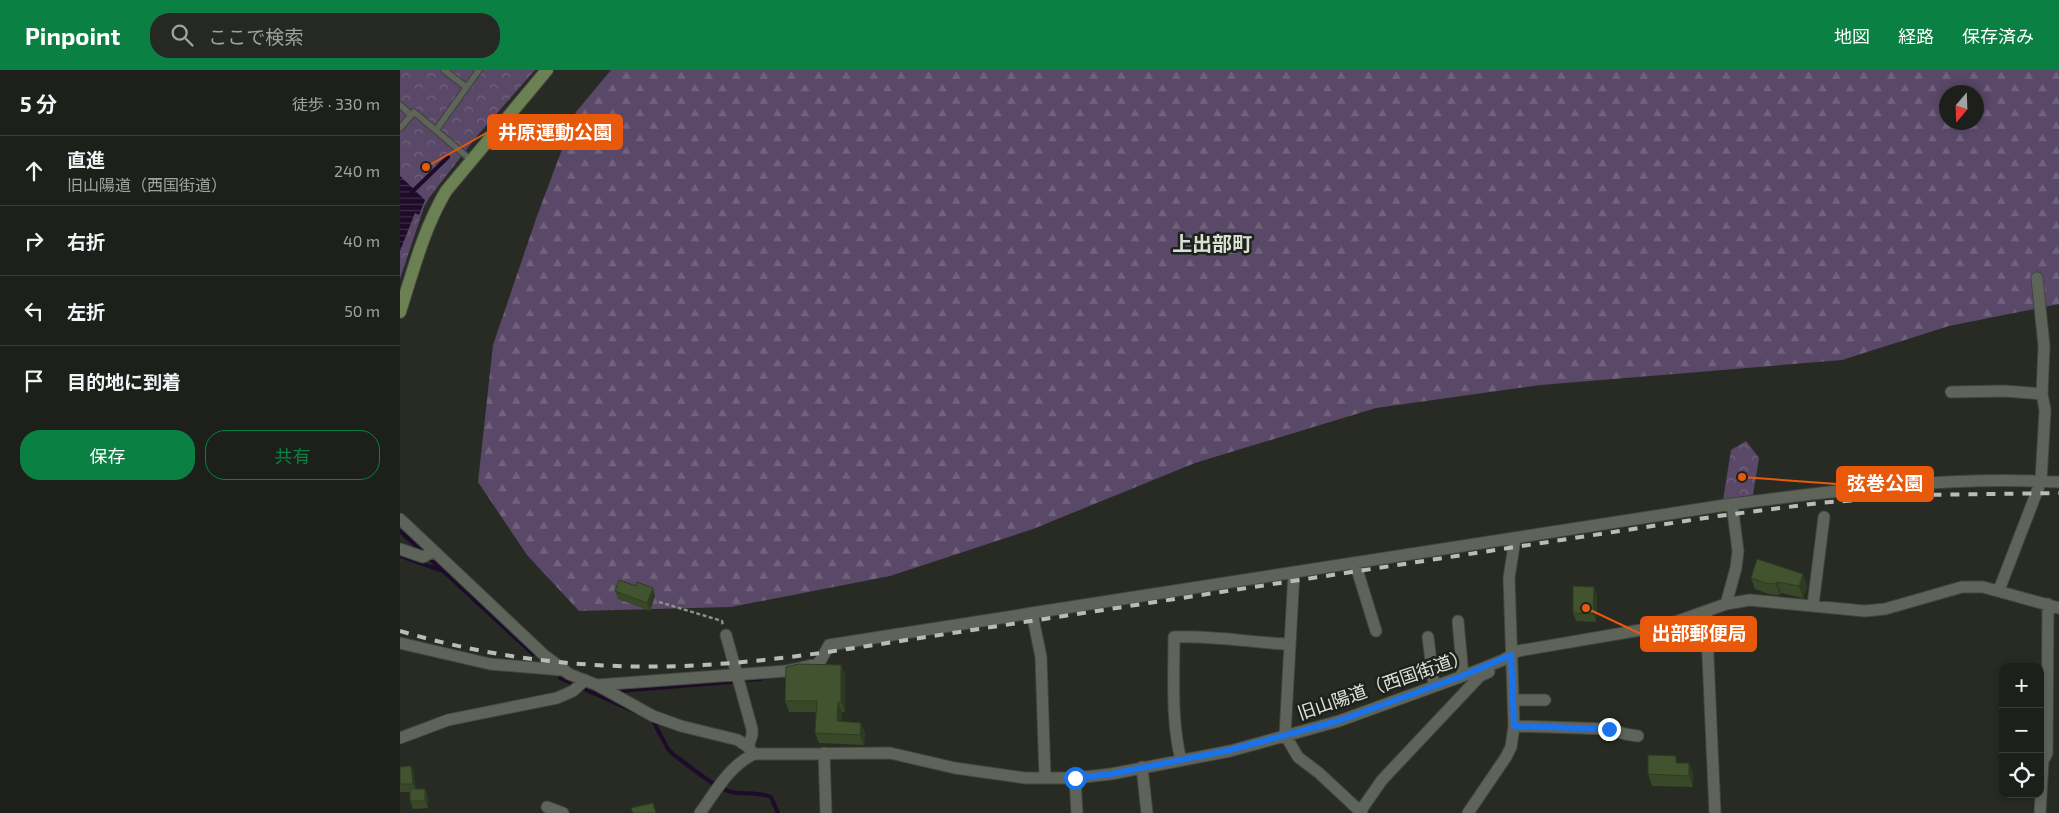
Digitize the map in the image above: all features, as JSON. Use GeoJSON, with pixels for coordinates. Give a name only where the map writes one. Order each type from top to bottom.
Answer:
{"type":"FeatureCollection","features":[{"type":"Feature","properties":{"kind":"main road"},"geometry":{"type":"LineString","coordinates":[[400,312],[426,231],[446,191],[547,70]]}},
{"type":"Feature","properties":{"kind":"street"},"geometry":{"type":"LineString","coordinates":[[1999,590],[2041,481],[2045,410],[2042,394],[2044,346],[2037,278]]}},
{"type":"Feature","properties":{"kind":"street"},"geometry":{"type":"LineString","coordinates":[[1951,392],[2005,391],[2042,394]]}},
{"type":"Feature","properties":{"kind":"street"},"geometry":{"type":"LineString","coordinates":[[400,519],[429,554],[544,656],[581,684],[597,685],[737,675],[810,666],[821,660],[829,645],[1732,504],[1832,491],[1933,483],[2059,482]]}},
{"type":"Feature","properties":{"kind":"street"},"geometry":{"type":"LineString","coordinates":[[1726,604],[1736,568],[1738,552],[1732,504]]}},
{"type":"Feature","properties":{"kind":"street"},"geometry":{"type":"LineString","coordinates":[[1813,605],[1824,517]]}},
{"type":"Feature","properties":{"kind":"street"},"geometry":{"type":"LineString","coordinates":[[1468,813],[1511,747],[1514,726],[1509,578],[1515,539]]}},
{"type":"Feature","properties":{"kind":"street"},"geometry":{"type":"LineString","coordinates":[[400,549],[429,554]]}},
{"type":"Feature","properties":{"kind":"street"},"geometry":{"type":"LineString","coordinates":[[1355,563],[1376,631]]}},
{"type":"Feature","properties":{"kind":"street"},"geometry":{"type":"LineString","coordinates":[[1294,572],[1285,735],[1298,757],[1319,773],[1360,812],[1382,780],[1480,676],[1503,666],[1511,655]]}},
{"type":"Feature","properties":{"kind":"street","name":"旧山陽道（西国街道）"},"geometry":{"type":"LineString","coordinates":[[751,750],[890,753],[955,768],[1001,775],[1075,778],[1111,774],[1230,750],[1338,721],[1462,676],[1531,648],[1664,626],[1726,604],[1750,600],[1865,611],[1885,609],[1962,587],[1983,587],[2053,606]]}},
{"type":"Feature","properties":{"kind":"street"},"geometry":{"type":"LineString","coordinates":[[2040,813],[2042,761],[2046,753],[2053,606]]}},
{"type":"Feature","properties":{"kind":"street"},"geometry":{"type":"LineString","coordinates":[[1706,612],[1715,813]]}},
{"type":"Feature","properties":{"kind":"street"},"geometry":{"type":"LineString","coordinates":[[1032,613],[1040,657],[1045,778]]}},
{"type":"Feature","properties":{"kind":"street"},"geometry":{"type":"LineString","coordinates":[[1458,621],[1462,676]]}},
{"type":"Feature","properties":{"kind":"street"},"geometry":{"type":"LineString","coordinates":[[700,813],[732,769],[751,750],[752,729],[726,636]]}},
{"type":"Feature","properties":{"kind":"street"},"geometry":{"type":"LineString","coordinates":[[1181,760],[1174,694],[1174,637],[1192,636],[1252,643],[1290,644]]}},
{"type":"Feature","properties":{"kind":"street"},"geometry":{"type":"LineString","coordinates":[[1428,637],[1434,686]]}},
{"type":"Feature","properties":{"kind":"street"},"geometry":{"type":"LineString","coordinates":[[400,642],[490,664],[562,670]]}},
{"type":"Feature","properties":{"kind":"street"},"geometry":{"type":"LineString","coordinates":[[400,738],[448,720],[557,698],[581,684]]}},
{"type":"Feature","properties":{"kind":"street"},"geometry":{"type":"LineString","coordinates":[[597,685],[653,716],[681,726],[728,737],[751,750]]}},
{"type":"Feature","properties":{"kind":"street"},"geometry":{"type":"LineString","coordinates":[[1513,700],[1545,700]]}},
{"type":"Feature","properties":{"kind":"street"},"geometry":{"type":"LineString","coordinates":[[1514,726],[1609,729],[1638,736]]}},
{"type":"Feature","properties":{"kind":"street"},"geometry":{"type":"LineString","coordinates":[[824,753],[826,813]]}},
{"type":"Feature","properties":{"kind":"street"},"geometry":{"type":"LineString","coordinates":[[2046,753],[2059,754]]}},
{"type":"Feature","properties":{"kind":"street"},"geometry":{"type":"LineString","coordinates":[[1142,767],[1147,813]]}},
{"type":"Feature","properties":{"kind":"street"},"geometry":{"type":"LineString","coordinates":[[1075,778],[1077,813]]}},
{"type":"Feature","properties":{"kind":"street"},"geometry":{"type":"LineString","coordinates":[[548,808],[563,813]]}},
{"type":"Feature","properties":{"kind":"lane"},"geometry":{"type":"LineString","coordinates":[[444,70],[466,87]]}},
{"type":"Feature","properties":{"kind":"lane"},"geometry":{"type":"LineString","coordinates":[[436,130],[479,70]]}},
{"type":"Feature","properties":{"kind":"lane"},"geometry":{"type":"LineString","coordinates":[[400,105],[411,115]]}},
{"type":"Feature","properties":{"kind":"lane"},"geometry":{"type":"LineString","coordinates":[[400,128],[414,112],[471,160]]}},
{"type":"Feature","properties":{"kind":"path"},"geometry":{"type":"LineString","coordinates":[[659,602],[719,620]]}},
{"type":"Feature","properties":{"kind":"green space"},"geometry":{"type":"Polygon","coordinates":[[[400,70],[535,70],[477,136],[429,198],[424,207],[400,279],[400,70]]]}},
{"type":"Feature","properties":{"kind":"green space"},"geometry":{"type":"Polygon","coordinates":[[[611,70],[2059,70],[2059,304],[1949,326],[1842,360],[1541,385],[1376,408],[1195,463],[1033,529],[890,576],[731,607],[579,611],[527,555],[478,482],[493,345],[537,216],[576,112],[611,70]]]}},
{"type":"Feature","properties":{"kind":"green space"},"geometry":{"type":"Polygon","coordinates":[[[1746,441],[1759,458],[1753,495],[1723,500],[1731,450],[1746,441]]]}},
{"type":"Feature","properties":{"kind":"shaded area"},"geometry":{"type":"Polygon","coordinates":[[[400,176],[425,200],[419,215],[415,213],[400,251],[400,176]]]}},
{"type":"Feature","properties":{"kind":"building"},"geometry":{"type":"Polygon","coordinates":[[[1757,559],[1803,574],[1799,586],[1777,582],[1776,584],[1765,583],[1751,578],[1757,559]]]}},
{"type":"Feature","properties":{"kind":"building"},"geometry":{"type":"Polygon","coordinates":[[[619,580],[636,586],[637,582],[653,588],[647,603],[615,591],[619,580]]]}},
{"type":"Feature","properties":{"kind":"building"},"geometry":{"type":"Polygon","coordinates":[[[1573,586],[1594,587],[1593,614],[1573,613],[1573,586]]]}},
{"type":"Feature","properties":{"kind":"building"},"geometry":{"type":"Polygon","coordinates":[[[798,664],[841,665],[841,702],[838,702],[837,721],[861,723],[860,735],[815,733],[817,701],[785,701],[786,667],[798,664]]]}},
{"type":"Feature","properties":{"kind":"building"},"geometry":{"type":"Polygon","coordinates":[[[1648,755],[1676,756],[1676,763],[1689,763],[1689,776],[1648,774],[1648,755]]]}},
{"type":"Feature","properties":{"kind":"building"},"geometry":{"type":"Polygon","coordinates":[[[411,766],[413,784],[400,784],[400,767],[411,766]]]}},
{"type":"Feature","properties":{"kind":"building"},"geometry":{"type":"Polygon","coordinates":[[[410,789],[425,789],[425,801],[410,801],[410,789]]]}},
{"type":"Feature","properties":{"kind":"building"},"geometry":{"type":"Polygon","coordinates":[[[653,803],[656,813],[633,813],[631,808],[653,803]]]}},
{"type":"Feature","properties":{"kind":"waterway"},"geometry":{"type":"LineString","coordinates":[[412,192],[448,157]]}},
{"type":"Feature","properties":{"kind":"waterway"},"geometry":{"type":"LineString","coordinates":[[400,531],[533,654]]}},
{"type":"Feature","properties":{"kind":"waterway"},"geometry":{"type":"LineString","coordinates":[[400,556],[440,570]]}},
{"type":"Feature","properties":{"kind":"waterway"},"geometry":{"type":"LineString","coordinates":[[560,678],[635,712]]}},
{"type":"Feature","properties":{"kind":"waterway"},"geometry":{"type":"LineString","coordinates":[[744,680],[761,679]]}},
{"type":"Feature","properties":{"kind":"waterway"},"geometry":{"type":"LineString","coordinates":[[619,691],[731,682]]}},
{"type":"Feature","properties":{"kind":"waterway"},"geometry":{"type":"LineString","coordinates":[[651,720],[668,749],[702,776],[717,786],[731,792],[761,794],[771,797],[778,813]]}},
{"type":"Feature","properties":{"kind":"railway"},"geometry":{"type":"LineString","coordinates":[[400,631],[437,641],[512,656],[588,665],[665,666],[743,662],[841,650],[1718,516],[1819,503],[1922,495],[2059,493]]}},
{"type":"Feature","properties":{"kind":"place","name":"井原運動公園"},"geometry":{"type":"Point","coordinates":[426,167]}},
{"type":"Feature","properties":{"kind":"place","name":"弦巻公園"},"geometry":{"type":"Point","coordinates":[1742,477]}},
{"type":"Feature","properties":{"kind":"place","name":"出部郵便局"},"geometry":{"type":"Point","coordinates":[1586,608]}},
{"type":"Feature","properties":{"kind":"district","name":"上出部町"},"geometry":{"type":"Point","coordinates":[1212,243]}},
{"type":"Feature","properties":{"kind":"route"},"geometry":{"type":"LineString","coordinates":[[1075,778],[1111,774],[1230,750],[1338,721],[1462,676],[1511,655],[1514,726],[1609,729]]}}]}
